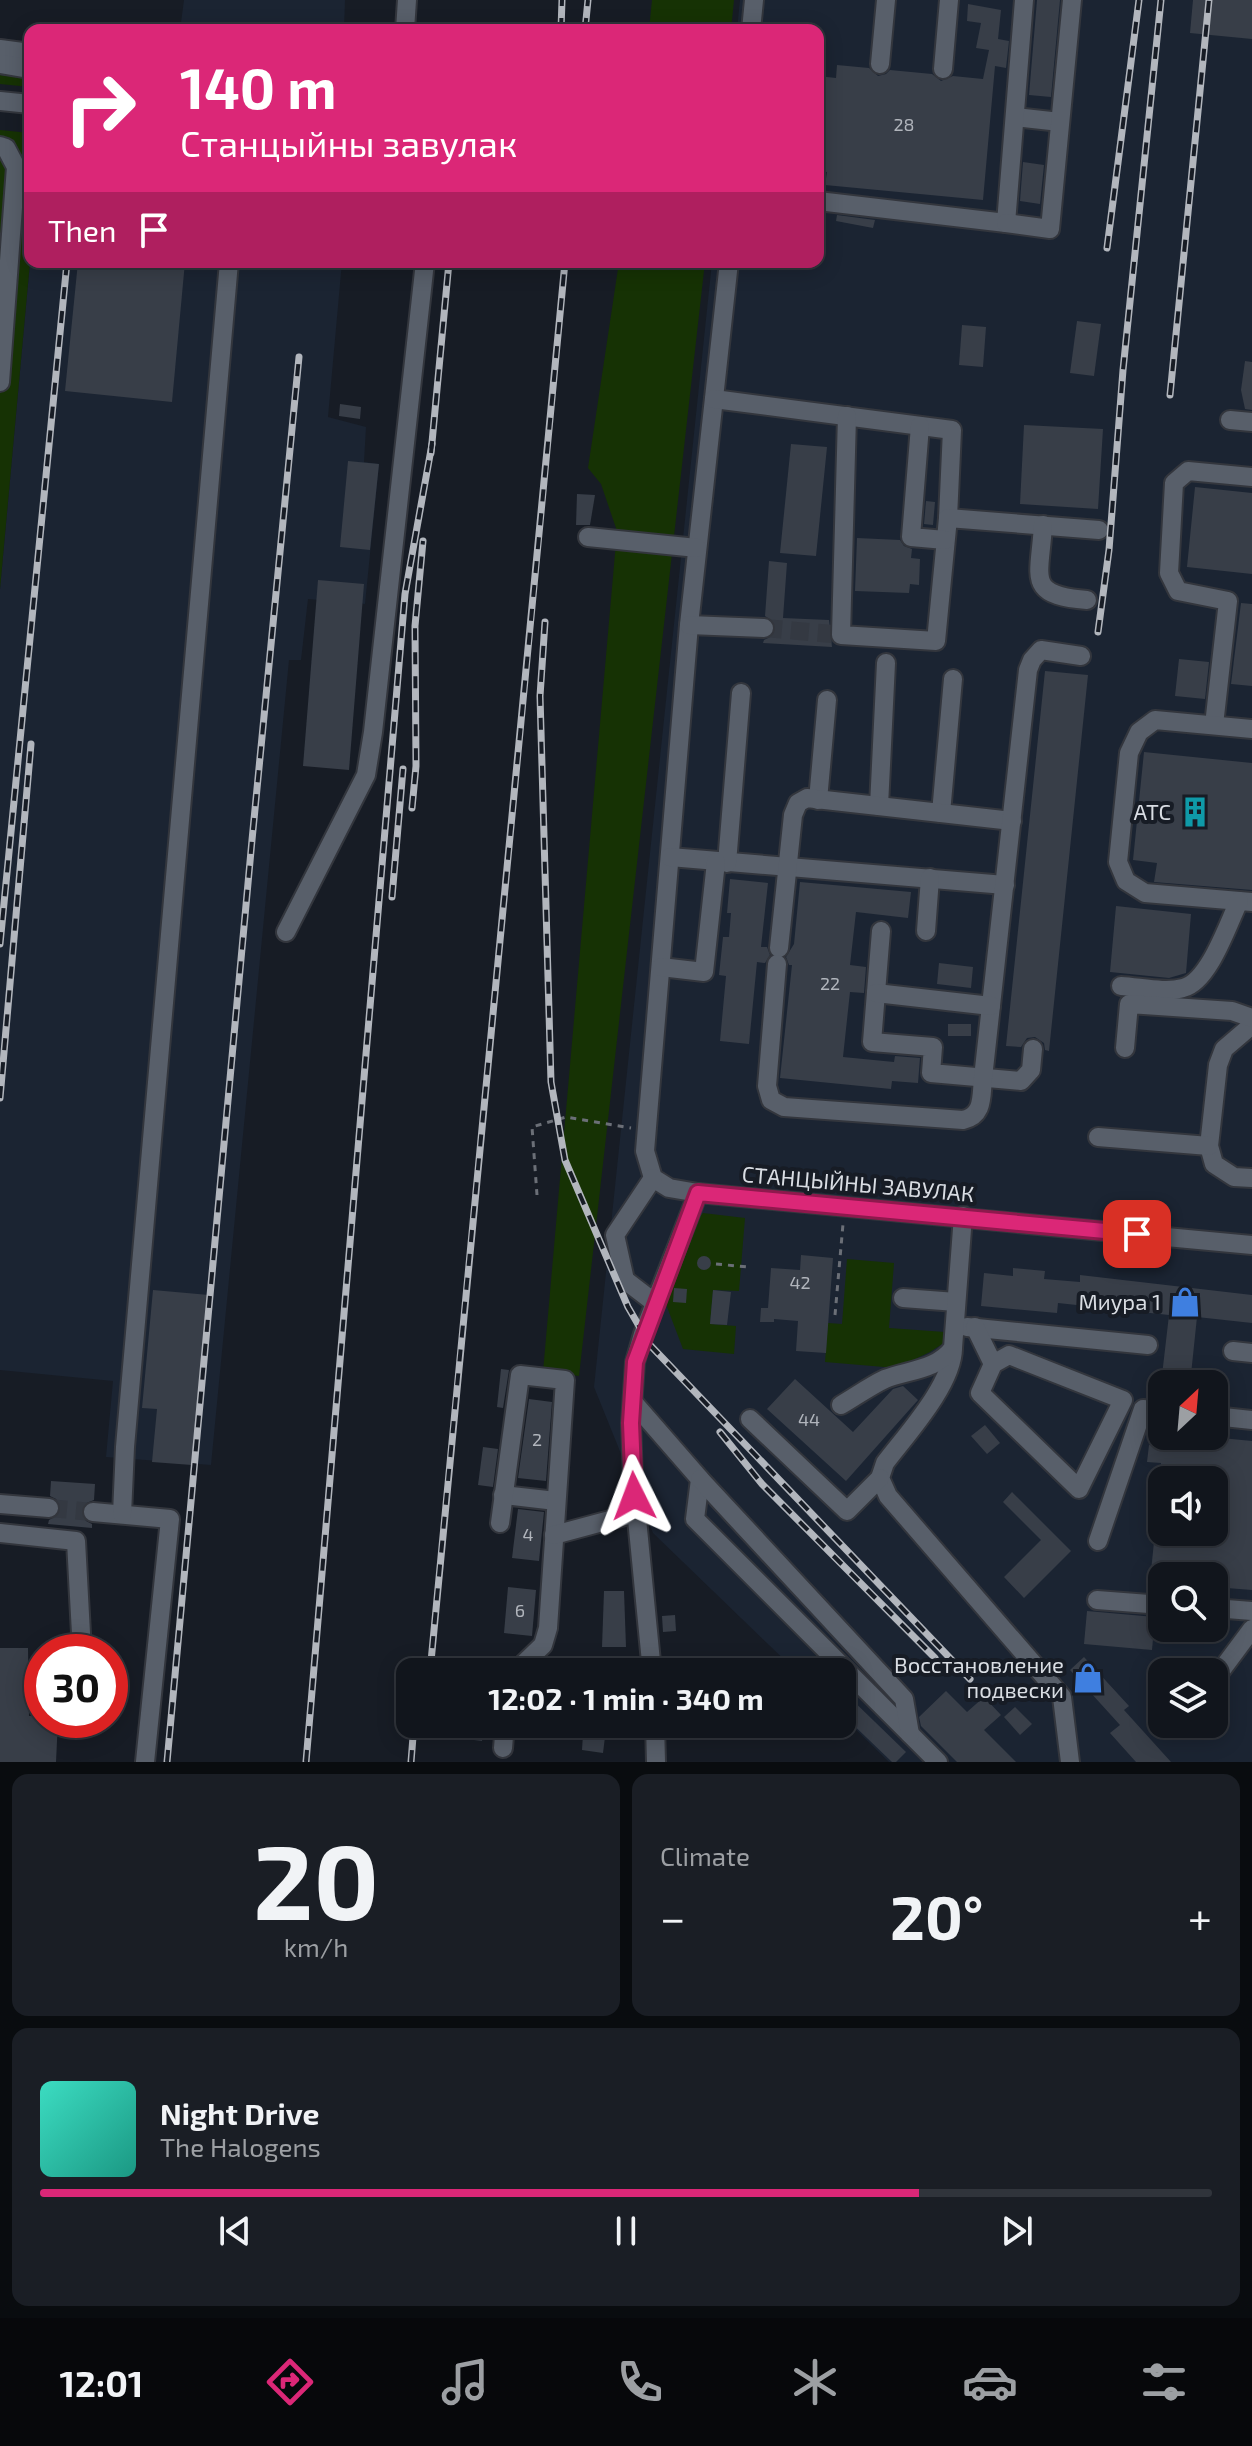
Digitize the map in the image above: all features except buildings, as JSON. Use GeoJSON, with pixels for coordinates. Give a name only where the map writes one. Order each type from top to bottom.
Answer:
{"type":"FeatureCollection","features":[{"type":"Feature","properties":{"kind":"street"},"geometry":{"type":"LineString","coordinates":[[405,24],[407,0]]}},
{"type":"Feature","properties":{"kind":"street"},"geometry":{"type":"LineString","coordinates":[[752,24],[754,0]]}},
{"type":"Feature","properties":{"kind":"street"},"geometry":{"type":"LineString","coordinates":[[880,64],[886,0]]}},
{"type":"Feature","properties":{"kind":"street"},"geometry":{"type":"LineString","coordinates":[[943,69],[949,0]]}},
{"type":"Feature","properties":{"kind":"street"},"geometry":{"type":"LineString","coordinates":[[1006,223],[1024,0]]}},
{"type":"Feature","properties":{"kind":"street"},"geometry":{"type":"LineString","coordinates":[[824,202],[1050,229],[1072,0]]}},
{"type":"Feature","properties":{"kind":"street"},"geometry":{"type":"LineString","coordinates":[[0,49],[24,52]]}},
{"type":"Feature","properties":{"kind":"street"},"geometry":{"type":"LineString","coordinates":[[0,64],[24,68]]}},
{"type":"Feature","properties":{"kind":"street"},"geometry":{"type":"LineString","coordinates":[[0,89],[24,91]]}},
{"type":"Feature","properties":{"kind":"street"},"geometry":{"type":"LineString","coordinates":[[0,101],[24,103]]}},
{"type":"Feature","properties":{"kind":"street"},"geometry":{"type":"LineString","coordinates":[[1015,117],[1060,122]]}},
{"type":"Feature","properties":{"kind":"street"},"geometry":{"type":"LineString","coordinates":[[0,146],[6,148],[16,167],[0,382]]}},
{"type":"Feature","properties":{"kind":"street"},"geometry":{"type":"LineString","coordinates":[[122,1514],[125,1447],[228,268]]}},
{"type":"Feature","properties":{"kind":"street"},"geometry":{"type":"LineString","coordinates":[[286,932],[366,775],[424,268]]}},
{"type":"Feature","properties":{"kind":"street"},"geometry":{"type":"LineString","coordinates":[[655,1303],[625,1280],[615,1235],[653,1178],[645,1151],[689,625],[728,268]]}},
{"type":"Feature","properties":{"kind":"street"},"geometry":{"type":"LineString","coordinates":[[714,399],[847,416],[952,430],[948,518],[936,641],[837,634],[847,416]]}},
{"type":"Feature","properties":{"kind":"street"},"geometry":{"type":"LineString","coordinates":[[1230,420],[1252,422]]}},
{"type":"Feature","properties":{"kind":"street"},"geometry":{"type":"LineString","coordinates":[[920,426],[911,537],[945,540]]}},
{"type":"Feature","properties":{"kind":"street"},"geometry":{"type":"LineString","coordinates":[[1214,725],[1228,601],[1178,591],[1169,573],[1174,483],[1188,471],[1252,477]]}},
{"type":"Feature","properties":{"kind":"street"},"geometry":{"type":"LineString","coordinates":[[948,518],[1099,530]]}},
{"type":"Feature","properties":{"kind":"street"},"geometry":{"type":"LineString","coordinates":[[1043,525],[1040,578],[1044,589],[1057,597],[1087,600]]}},
{"type":"Feature","properties":{"kind":"street"},"geometry":{"type":"LineString","coordinates":[[588,537],[697,548]]}},
{"type":"Feature","properties":{"kind":"street"},"geometry":{"type":"LineString","coordinates":[[689,625],[764,628]]}},
{"type":"Feature","properties":{"kind":"street"},"geometry":{"type":"LineString","coordinates":[[1012,821],[807,798],[798,803],[793,815],[786,868],[767,1086],[771,1100],[784,1107],[963,1120],[973,1118],[979,1112],[1005,885],[1012,821],[1028,670],[1041,650],[1081,656]]}},
{"type":"Feature","properties":{"kind":"street"},"geometry":{"type":"LineString","coordinates":[[879,806],[886,663]]}},
{"type":"Feature","properties":{"kind":"street"},"geometry":{"type":"LineString","coordinates":[[941,813],[953,679]]}},
{"type":"Feature","properties":{"kind":"street"},"geometry":{"type":"LineString","coordinates":[[661,967],[704,972],[722,862],[741,693]]}},
{"type":"Feature","properties":{"kind":"street"},"geometry":{"type":"LineString","coordinates":[[818,800],[827,700]]}},
{"type":"Feature","properties":{"kind":"street"},"geometry":{"type":"LineString","coordinates":[[1121,986],[1179,989],[1193,985],[1205,971],[1246,901],[1145,893],[1126,881],[1118,862],[1129,753],[1139,732],[1155,720],[1252,729]]}},
{"type":"Feature","properties":{"kind":"street"},"geometry":{"type":"LineString","coordinates":[[670,857],[1005,885]]}},
{"type":"Feature","properties":{"kind":"street"},"geometry":{"type":"LineString","coordinates":[[926,931],[930,878]]}},
{"type":"Feature","properties":{"kind":"street"},"geometry":{"type":"LineString","coordinates":[[881,931],[872,1042],[933,1047],[931,1073],[1021,1081],[1031,1070],[1033,1049]]}},
{"type":"Feature","properties":{"kind":"street"},"geometry":{"type":"LineString","coordinates":[[876,993],[991,1006]]}},
{"type":"Feature","properties":{"kind":"street"},"geometry":{"type":"LineString","coordinates":[[1125,1048],[1129,1004],[1232,1011],[1252,1018]]}},
{"type":"Feature","properties":{"kind":"street"},"geometry":{"type":"LineString","coordinates":[[1252,1025],[1224,1049],[1218,1065],[1209,1146],[1214,1164],[1234,1177],[1252,1178]]}},
{"type":"Feature","properties":{"kind":"street"},"geometry":{"type":"LineString","coordinates":[[1098,1137],[1209,1146]]}},
{"type":"Feature","properties":{"kind":"street","name":"СТАНЦЫЙНЫ ЗАВУЛАК"},"geometry":{"type":"LineString","coordinates":[[653,1178],[669,1188],[698,1193],[1252,1245]]}},
{"type":"Feature","properties":{"kind":"street"},"geometry":{"type":"LineString","coordinates":[[651,1658],[636,1513],[635,1362],[698,1193]]}},
{"type":"Feature","properties":{"kind":"street"},"geometry":{"type":"LineString","coordinates":[[750,1419],[847,1511],[880,1478],[885,1463],[946,1376],[953,1359],[963,1216]]}},
{"type":"Feature","properties":{"kind":"street"},"geometry":{"type":"LineString","coordinates":[[903,1298],[956,1302]]}},
{"type":"Feature","properties":{"kind":"street"},"geometry":{"type":"LineString","coordinates":[[954,1325],[1148,1345]]}},
{"type":"Feature","properties":{"kind":"street"},"geometry":{"type":"LineString","coordinates":[[975,1327],[993,1364]]}},
{"type":"Feature","properties":{"kind":"street"},"geometry":{"type":"LineString","coordinates":[[841,1405],[884,1380],[921,1369],[948,1355],[953,1348]]}},
{"type":"Feature","properties":{"kind":"street"},"geometry":{"type":"LineString","coordinates":[[1233,1351],[1252,1353]]}},
{"type":"Feature","properties":{"kind":"street"},"geometry":{"type":"LineString","coordinates":[[1009,1355],[1123,1400],[1079,1489],[980,1393],[993,1364],[1009,1355]]}},
{"type":"Feature","properties":{"kind":"street"},"geometry":{"type":"LineString","coordinates":[[500,1523],[520,1375],[565,1380],[548,1628],[543,1645],[530,1658]]}},
{"type":"Feature","properties":{"kind":"street"},"geometry":{"type":"LineString","coordinates":[[633,1402],[700,1479],[904,1699],[910,1734]]}},
{"type":"Feature","properties":{"kind":"street"},"geometry":{"type":"LineString","coordinates":[[1098,1541],[1143,1409],[1148,1410]]}},
{"type":"Feature","properties":{"kind":"street"},"geometry":{"type":"LineString","coordinates":[[1228,1417],[1252,1420]]}},
{"type":"Feature","properties":{"kind":"street"},"geometry":{"type":"LineString","coordinates":[[880,1478],[888,1496],[1062,1697],[1070,1762]]}},
{"type":"Feature","properties":{"kind":"street"},"geometry":{"type":"LineString","coordinates":[[700,1479],[695,1519],[938,1762]]}},
{"type":"Feature","properties":{"kind":"street"},"geometry":{"type":"LineString","coordinates":[[503,1495],[556,1501]]}},
{"type":"Feature","properties":{"kind":"street"},"geometry":{"type":"LineString","coordinates":[[0,1504],[49,1508]]}},
{"type":"Feature","properties":{"kind":"street"},"geometry":{"type":"LineString","coordinates":[[93,1512],[170,1519],[145,1762]]}},
{"type":"Feature","properties":{"kind":"street"},"geometry":{"type":"LineString","coordinates":[[554,1535],[636,1513]]}},
{"type":"Feature","properties":{"kind":"street"},"geometry":{"type":"LineString","coordinates":[[0,1533],[76,1541],[81,1634]]}},
{"type":"Feature","properties":{"kind":"street"},"geometry":{"type":"LineString","coordinates":[[1097,1600],[1148,1604]]}},
{"type":"Feature","properties":{"kind":"street"},"geometry":{"type":"LineString","coordinates":[[1228,1609],[1252,1611]]}},
{"type":"Feature","properties":{"kind":"street"},"geometry":{"type":"LineString","coordinates":[[1228,1661],[1252,1629]]}},
{"type":"Feature","properties":{"kind":"street"},"geometry":{"type":"LineString","coordinates":[[503,1748],[504,1738]]}},
{"type":"Feature","properties":{"kind":"street"},"geometry":{"type":"LineString","coordinates":[[655,1738],[656,1762]]}},
{"type":"Feature","properties":{"kind":"path"},"geometry":{"type":"LineString","coordinates":[[537,1195],[532,1127],[566,1117],[647,1131]]}},
{"type":"Feature","properties":{"kind":"path"},"geometry":{"type":"LineString","coordinates":[[835,1315],[845,1208]]}},
{"type":"Feature","properties":{"kind":"path"},"geometry":{"type":"LineString","coordinates":[[716,1264],[748,1267]]}},
{"type":"Feature","properties":{"kind":"shaded area"},"geometry":{"type":"Polygon","coordinates":[[[184,0],[345,0],[344,24],[181,24],[184,0]]]}},
{"type":"Feature","properties":{"kind":"shaded area"},"geometry":{"type":"Polygon","coordinates":[[[740,0],[1252,0],[1252,1762],[889,1762],[856,1730],[856,1658],[782,1658],[653,1533],[594,1387],[711,268],[824,268],[824,24],[738,24],[740,0]]]}},
{"type":"Feature","properties":{"kind":"shaded area"},"geometry":{"type":"Polygon","coordinates":[[[29,268],[341,268],[328,417],[366,427],[364,462],[379,464],[365,604],[308,599],[301,660],[289,660],[211,1465],[106,1457],[113,1381],[0,1370],[0,589],[29,268]]]}},
{"type":"Feature","properties":{"kind":"green space"},"geometry":{"type":"Polygon","coordinates":[[[652,0],[734,0],[732,24],[650,24],[652,0]]]}},
{"type":"Feature","properties":{"kind":"green space"},"geometry":{"type":"Polygon","coordinates":[[[0,75],[24,77],[24,86],[0,84],[0,75]]]}},
{"type":"Feature","properties":{"kind":"green space"},"geometry":{"type":"Polygon","coordinates":[[[0,130],[24,132],[24,268],[29,268],[0,589],[0,130]]]}},
{"type":"Feature","properties":{"kind":"green space"},"geometry":{"type":"Polygon","coordinates":[[[618,268],[704,268],[579,1376],[543,1372],[617,531],[601,484],[588,468],[618,268]]]}},
{"type":"Feature","properties":{"kind":"green space"},"geometry":{"type":"Polygon","coordinates":[[[703,1213],[745,1218],[739,1291],[713,1290],[710,1324],[736,1326],[734,1354],[683,1349],[664,1299],[696,1221],[703,1213]]]}},
{"type":"Feature","properties":{"kind":"green space"},"geometry":{"type":"Polygon","coordinates":[[[847,1259],[894,1263],[889,1328],[959,1333],[930,1352],[896,1368],[825,1362],[828,1323],[842,1324],[847,1259]]]}},
{"type":"Feature","properties":{"kind":"tunnel"},"geometry":{"type":"LineString","coordinates":[[764,628],[832,634]]}},
{"type":"Feature","properties":{"kind":"tunnel"},"geometry":{"type":"LineString","coordinates":[[49,1508],[93,1512]]}},
{"type":"Feature","properties":{"kind":"railway"},"geometry":{"type":"LineString","coordinates":[[561,24],[562,0]]}},
{"type":"Feature","properties":{"kind":"railway"},"geometry":{"type":"LineString","coordinates":[[586,24],[588,0]]}},
{"type":"Feature","properties":{"kind":"railway"},"geometry":{"type":"LineString","coordinates":[[1107,248],[1139,0]]}},
{"type":"Feature","properties":{"kind":"railway"},"geometry":{"type":"LineString","coordinates":[[1098,632],[1109,550],[1123,370],[1161,0]]}},
{"type":"Feature","properties":{"kind":"railway"},"geometry":{"type":"LineString","coordinates":[[1170,395],[1209,0]]}},
{"type":"Feature","properties":{"kind":"railway"},"geometry":{"type":"LineString","coordinates":[[0,944],[66,268]]}},
{"type":"Feature","properties":{"kind":"railway"},"geometry":{"type":"LineString","coordinates":[[431,453],[448,268]]}},
{"type":"Feature","properties":{"kind":"railway"},"geometry":{"type":"LineString","coordinates":[[431,1658],[564,268]]}},
{"type":"Feature","properties":{"kind":"railway"},"geometry":{"type":"LineString","coordinates":[[167,1762],[299,357]]}},
{"type":"Feature","properties":{"kind":"railway"},"geometry":{"type":"LineString","coordinates":[[306,1762],[405,594],[432,444]]}},
{"type":"Feature","properties":{"kind":"railway"},"geometry":{"type":"LineString","coordinates":[[412,808],[416,766],[415,626],[423,541]]}},
{"type":"Feature","properties":{"kind":"railway"},"geometry":{"type":"LineString","coordinates":[[545,622],[540,696],[551,1082],[565,1160],[628,1307],[650,1345],[970,1679]]}},
{"type":"Feature","properties":{"kind":"railway"},"geometry":{"type":"LineString","coordinates":[[0,1098],[31,744]]}},
{"type":"Feature","properties":{"kind":"railway"},"geometry":{"type":"LineString","coordinates":[[392,897],[403,769]]}},
{"type":"Feature","properties":{"kind":"railway"},"geometry":{"type":"LineString","coordinates":[[720,1432],[762,1484],[935,1658]]}},
{"type":"Feature","properties":{"kind":"railway"},"geometry":{"type":"LineString","coordinates":[[411,1762],[413,1738]]}},
{"type":"Feature","properties":{"kind":"place","name":"АТС"},"geometry":{"type":"Point","coordinates":[1195,812]}},
{"type":"Feature","properties":{"kind":"place","name":"Миура 1"},"geometry":{"type":"Point","coordinates":[1185,1302]}},
{"type":"Feature","properties":{"kind":"place","name":"Восстановление подвески"},"geometry":{"type":"Point","coordinates":[1088,1678]}},
{"type":"Feature","properties":{"kind":"route"},"geometry":{"type":"LineString","coordinates":[[634,1496],[631,1423],[635,1362],[698,1193],[1137,1234]]}}]}
